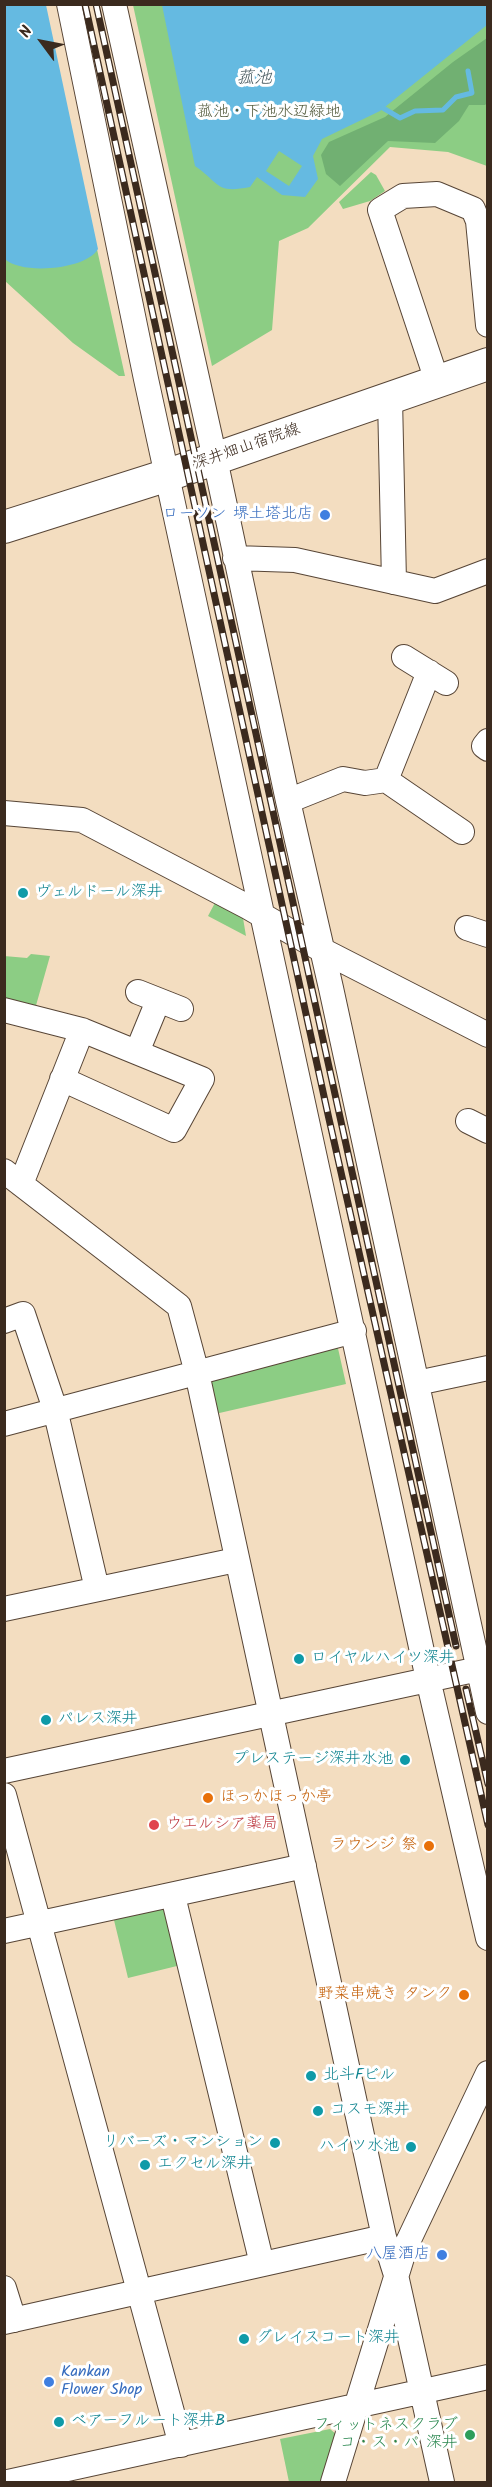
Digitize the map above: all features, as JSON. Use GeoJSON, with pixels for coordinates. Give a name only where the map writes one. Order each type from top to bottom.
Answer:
{"type":"FeatureCollection","features":[{"type":"Feature","properties":{"kind":"main road","name":"深井畑山宿院線"},"geometry":{"type":"LineString","coordinates":[[4,527],[168,475],[488,364]]}},
{"type":"Feature","properties":{"kind":"street"},"geometry":{"type":"LineString","coordinates":[[69,4],[262,915],[428,1679],[488,1938]]}},
{"type":"Feature","properties":{"kind":"street"},"geometry":{"type":"LineString","coordinates":[[114,4],[417,1383],[483,1668],[488,1712]]}},
{"type":"Feature","properties":{"kind":"street"},"geometry":{"type":"LineString","coordinates":[[437,381],[380,210],[403,196],[437,194],[473,209],[478,221],[488,325]]}},
{"type":"Feature","properties":{"kind":"street"},"geometry":{"type":"LineString","coordinates":[[390,398],[394,582]]}},
{"type":"Feature","properties":{"kind":"street"},"geometry":{"type":"LineString","coordinates":[[235,558],[295,560],[435,591],[488,571]]}},
{"type":"Feature","properties":{"kind":"street"},"geometry":{"type":"LineString","coordinates":[[386,780],[438,677],[404,657]]}},
{"type":"Feature","properties":{"kind":"street"},"geometry":{"type":"LineString","coordinates":[[488,741],[484,746],[488,749]]}},
{"type":"Feature","properties":{"kind":"street"},"geometry":{"type":"LineString","coordinates":[[288,801],[343,779],[365,783],[386,780],[462,832]]}},
{"type":"Feature","properties":{"kind":"street"},"geometry":{"type":"LineString","coordinates":[[4,813],[82,820],[262,915],[322,950],[488,1035]]}},
{"type":"Feature","properties":{"kind":"street"},"geometry":{"type":"LineString","coordinates":[[137,1053],[148,997],[181,1009]]}},
{"type":"Feature","properties":{"kind":"street"},"geometry":{"type":"LineString","coordinates":[[4,1010],[82,1030],[202,1079],[174,1130],[62,1079]]}},
{"type":"Feature","properties":{"kind":"street"},"geometry":{"type":"LineString","coordinates":[[82,1030],[62,1079],[13,1178],[179,1306],[197,1372],[384,2237],[396,2275],[442,2482]]}},
{"type":"Feature","properties":{"kind":"street"},"geometry":{"type":"LineString","coordinates":[[4,1320],[24,1314],[55,1409],[97,1589]]}},
{"type":"Feature","properties":{"kind":"street"},"geometry":{"type":"LineString","coordinates":[[4,1424],[354,1331]]}},
{"type":"Feature","properties":{"kind":"street"},"geometry":{"type":"LineString","coordinates":[[417,1383],[488,1368]]}},
{"type":"Feature","properties":{"kind":"street"},"geometry":{"type":"LineString","coordinates":[[4,1609],[236,1560]]}},
{"type":"Feature","properties":{"kind":"street"},"geometry":{"type":"LineString","coordinates":[[4,1771],[483,1668]]}},
{"type":"Feature","properties":{"kind":"street"},"geometry":{"type":"LineString","coordinates":[[4,1795],[181,2445]]}},
{"type":"Feature","properties":{"kind":"street"},"geometry":{"type":"LineString","coordinates":[[4,1932],[304,1866]]}},
{"type":"Feature","properties":{"kind":"street"},"geometry":{"type":"LineString","coordinates":[[173,1896],[262,2264]]}},
{"type":"Feature","properties":{"kind":"street"},"geometry":{"type":"LineString","coordinates":[[333,2482],[405,2248],[488,2073]]}},
{"type":"Feature","properties":{"kind":"street"},"geometry":{"type":"LineString","coordinates":[[4,2288],[9,2321],[384,2237]]}},
{"type":"Feature","properties":{"kind":"street"},"geometry":{"type":"LineString","coordinates":[[8,2482],[105,2472],[181,2445],[488,2377]]}},
{"type":"Feature","properties":{"kind":"green space"},"geometry":{"type":"Polygon","coordinates":[[[4,5],[43,5],[125,376],[119,376],[73,343],[5,281],[4,5]]]}},
{"type":"Feature","properties":{"kind":"green space","name":"菰池・下池水辺緑地"},"geometry":{"type":"Polygon","coordinates":[[[133,5],[487,5],[487,166],[448,152],[390,147],[308,228],[279,241],[272,330],[212,366],[133,5]]]}},
{"type":"Feature","properties":{"kind":"green space"},"geometry":{"type":"Polygon","coordinates":[[[487,38],[488,102],[485,105],[469,105],[459,121],[435,143],[388,141],[340,186],[326,174],[321,155],[329,142],[385,117],[453,62],[487,38]]]}},
{"type":"Feature","properties":{"kind":"green space"},"geometry":{"type":"Polygon","coordinates":[[[371,172],[376,175],[385,191],[370,201],[343,209],[339,202],[371,172]]]}},
{"type":"Feature","properties":{"kind":"green space"},"geometry":{"type":"Polygon","coordinates":[[[217,899],[242,912],[246,936],[208,916],[217,899]]]}},
{"type":"Feature","properties":{"kind":"green space"},"geometry":{"type":"Polygon","coordinates":[[[31,954],[50,956],[35,1009],[5,1000],[4,956],[27,958],[31,954]]]}},
{"type":"Feature","properties":{"kind":"green space"},"geometry":{"type":"Polygon","coordinates":[[[337,1344],[346,1384],[215,1414],[209,1384],[213,1377],[337,1344]]]}},
{"type":"Feature","properties":{"kind":"green space"},"geometry":{"type":"Polygon","coordinates":[[[160,1906],[167,1911],[181,1965],[128,1978],[113,1916],[160,1906]]]}},
{"type":"Feature","properties":{"kind":"green space"},"geometry":{"type":"Polygon","coordinates":[[[330,2429],[337,2435],[324,2482],[289,2482],[280,2439],[330,2429]]]}},
{"type":"Feature","properties":{"kind":"water"},"geometry":{"type":"Polygon","coordinates":[[[4,5],[46,5],[98,249],[81,262],[68,266],[25,267],[5,259],[4,5]]]}},
{"type":"Feature","properties":{"kind":"water","name":"菰池"},"geometry":{"type":"Polygon","coordinates":[[[162,5],[487,5],[487,25],[380,111],[322,139],[313,156],[318,179],[305,197],[282,195],[257,177],[250,187],[224,188],[195,166],[162,5]],[[279,151],[266,171],[289,186],[302,166],[279,151]]]}},
{"type":"Feature","properties":{"kind":"waterway"},"geometry":{"type":"LineString","coordinates":[[383,108],[400,118],[415,111],[443,110],[456,97],[472,93],[468,71]]}},
{"type":"Feature","properties":{"kind":"railway"},"geometry":{"type":"LineString","coordinates":[[85,4],[329,1119],[488,1825]]}},
{"type":"Feature","properties":{"kind":"railway"},"geometry":{"type":"LineString","coordinates":[[96,4],[456,1646]]}},
{"type":"Feature","properties":{"kind":"railway"},"geometry":{"type":"LineString","coordinates":[[466,1689],[488,1784]]}},
{"type":"Feature","properties":{"kind":"place","name":"ローソン 堺土塔北店"},"geometry":{"type":"Point","coordinates":[325,515]}},
{"type":"Feature","properties":{"kind":"place","name":"ヴェルドール深井"},"geometry":{"type":"Point","coordinates":[23,893]}},
{"type":"Feature","properties":{"kind":"place","name":"ロイヤルハイツ深井"},"geometry":{"type":"Point","coordinates":[299,1659]}},
{"type":"Feature","properties":{"kind":"place","name":"パレス深井"},"geometry":{"type":"Point","coordinates":[46,1720]}},
{"type":"Feature","properties":{"kind":"place","name":"プレステージ深井水池"},"geometry":{"type":"Point","coordinates":[405,1760]}},
{"type":"Feature","properties":{"kind":"place","name":"ほっかほっか亭"},"geometry":{"type":"Point","coordinates":[208,1798]}},
{"type":"Feature","properties":{"kind":"place","name":"ウエルシア薬局"},"geometry":{"type":"Point","coordinates":[154,1825]}},
{"type":"Feature","properties":{"kind":"place","name":"ラウンジ 祭"},"geometry":{"type":"Point","coordinates":[429,1846]}},
{"type":"Feature","properties":{"kind":"place","name":"野菜串焼き タンク"},"geometry":{"type":"Point","coordinates":[464,1995]}},
{"type":"Feature","properties":{"kind":"place","name":"北斗Fビル"},"geometry":{"type":"Point","coordinates":[311,2076]}},
{"type":"Feature","properties":{"kind":"place","name":"コスモ深井"},"geometry":{"type":"Point","coordinates":[318,2111]}},
{"type":"Feature","properties":{"kind":"place","name":"リバーズ・マンション"},"geometry":{"type":"Point","coordinates":[275,2143]}},
{"type":"Feature","properties":{"kind":"place","name":"ハイツ水池"},"geometry":{"type":"Point","coordinates":[411,2147]}},
{"type":"Feature","properties":{"kind":"place","name":"エクセル深井"},"geometry":{"type":"Point","coordinates":[145,2165]}},
{"type":"Feature","properties":{"kind":"place","name":"八屋酒店"},"geometry":{"type":"Point","coordinates":[442,2255]}},
{"type":"Feature","properties":{"kind":"place","name":"グレイスコート深井"},"geometry":{"type":"Point","coordinates":[244,2339]}},
{"type":"Feature","properties":{"kind":"place","name":"Kankan Flower Shop"},"geometry":{"type":"Point","coordinates":[49,2382]}},
{"type":"Feature","properties":{"kind":"place","name":"ベアーフルート深井B"},"geometry":{"type":"Point","coordinates":[59,2422]}},
{"type":"Feature","properties":{"kind":"place","name":"フィットネスクラブ コ・ス・パ 深井"},"geometry":{"type":"Point","coordinates":[470,2435]}}]}
